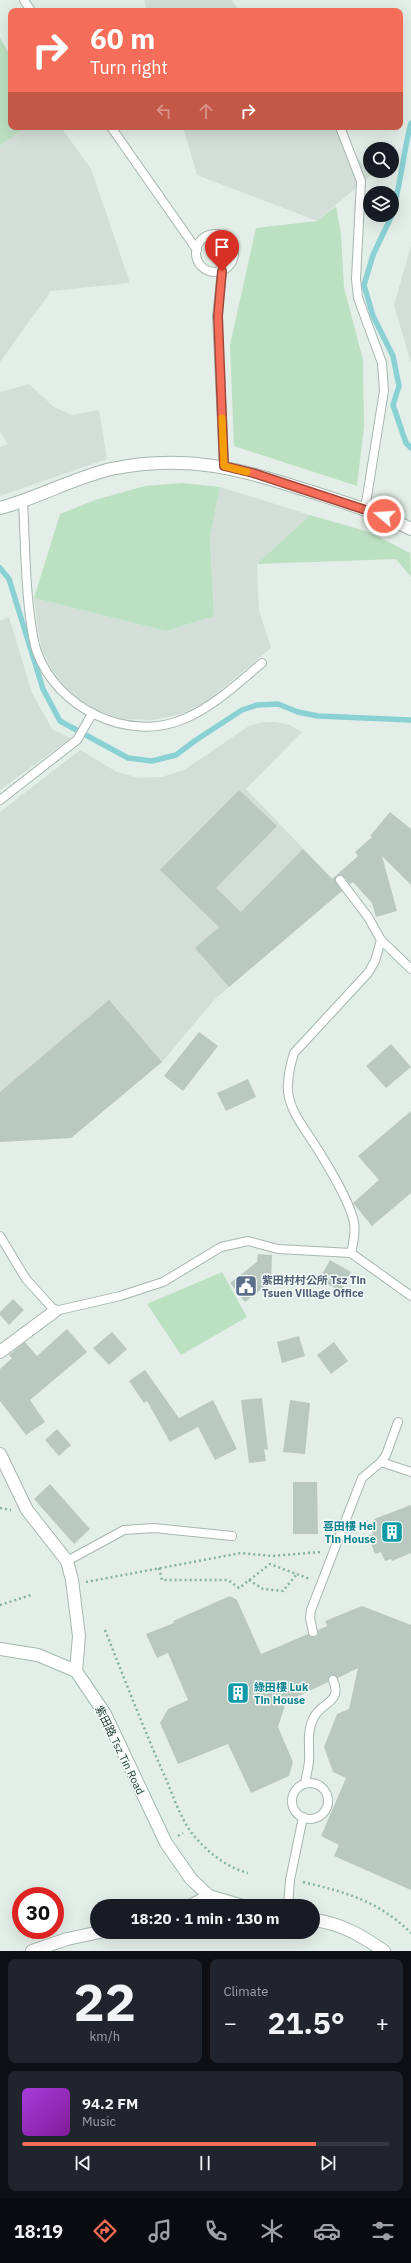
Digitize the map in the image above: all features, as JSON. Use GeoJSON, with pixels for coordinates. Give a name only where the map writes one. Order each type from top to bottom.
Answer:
{"type":"FeatureCollection","features":[{"type":"Feature","properties":{"kind":"street"},"geometry":{"type":"LineString","coordinates":[[0,508],[23,502],[86,476],[134,465],[182,462],[224,466],[253,473],[365,509],[411,529]]}},
{"type":"Feature","properties":{"kind":"street"},"geometry":{"type":"LineString","coordinates":[[0,1352],[54,1311]]}},
{"type":"Feature","properties":{"kind":"street"},"geometry":{"type":"LineString","coordinates":[[0,1454],[27,1510],[67,1561],[72,1580],[79,1636],[76,1671],[38,1655],[0,1649]]}},
{"type":"Feature","properties":{"kind":"street","name":"紫田路 Tsz Tin Road"},"geometry":{"type":"LineString","coordinates":[[76,1671],[105,1714],[166,1843],[191,1879],[209,1896],[220,1899]]}},
{"type":"Feature","properties":{"kind":"street"},"geometry":{"type":"LineString","coordinates":[[203,1899],[209,1896]]}},
{"type":"Feature","properties":{"kind":"street"},"geometry":{"type":"LineString","coordinates":[[320,1921],[332,1922],[364,1937],[384,1951]]}},
{"type":"Feature","properties":{"kind":"street"},"geometry":{"type":"LineString","coordinates":[[32,1951],[67,1939],[90,1934]]}},
{"type":"Feature","properties":{"kind":"lane"},"geometry":{"type":"LineString","coordinates":[[113,130],[197,250]]}},
{"type":"Feature","properties":{"kind":"lane"},"geometry":{"type":"LineString","coordinates":[[341,130],[361,181],[356,279],[357,292],[382,363],[384,391],[365,509]]}},
{"type":"Feature","properties":{"kind":"lane"},"geometry":{"type":"LineString","coordinates":[[213,234],[219,235],[230,241],[234,252],[234,258],[222,271],[209,271],[204,268],[197,257],[197,250],[202,240],[213,234]]}},
{"type":"Feature","properties":{"kind":"lane"},"geometry":{"type":"LineString","coordinates":[[222,271],[218,316],[224,466]]}},
{"type":"Feature","properties":{"kind":"lane"},"geometry":{"type":"LineString","coordinates":[[23,502],[26,580],[32,632],[37,652],[46,671],[58,688],[74,703],[92,714],[121,724],[152,726],[182,720],[210,706],[262,663]]}},
{"type":"Feature","properties":{"kind":"lane"},"geometry":{"type":"LineString","coordinates":[[0,800],[77,740],[92,714]]}},
{"type":"Feature","properties":{"kind":"lane"},"geometry":{"type":"LineString","coordinates":[[340,880],[368,917],[381,940],[411,969]]}},
{"type":"Feature","properties":{"kind":"lane"},"geometry":{"type":"LineString","coordinates":[[351,1253],[355,1238],[354,1223],[333,1177],[291,1105],[288,1092],[289,1072],[294,1053],[368,973],[381,940]]}},
{"type":"Feature","properties":{"kind":"lane"},"geometry":{"type":"LineString","coordinates":[[0,1236],[26,1280],[54,1311],[120,1296],[163,1282],[221,1247],[248,1242],[278,1249],[351,1253],[411,1296]]}},
{"type":"Feature","properties":{"kind":"lane"},"geometry":{"type":"LineString","coordinates":[[313,1632],[310,1618],[311,1610],[362,1478],[381,1462],[398,1422]]}},
{"type":"Feature","properties":{"kind":"lane"},"geometry":{"type":"LineString","coordinates":[[381,1462],[411,1472]]}},
{"type":"Feature","properties":{"kind":"lane"},"geometry":{"type":"LineString","coordinates":[[67,1561],[124,1530],[154,1528],[232,1536]]}},
{"type":"Feature","properties":{"kind":"lane"},"geometry":{"type":"LineString","coordinates":[[305,1784],[309,1763],[308,1732],[315,1715],[333,1699],[336,1686],[333,1680]]}},
{"type":"Feature","properties":{"kind":"lane"},"geometry":{"type":"LineString","coordinates":[[305,1784],[316,1784],[321,1786],[327,1796],[329,1810],[314,1818],[303,1817],[294,1808],[292,1803],[295,1791],[305,1784]]}},
{"type":"Feature","properties":{"kind":"lane"},"geometry":{"type":"LineString","coordinates":[[289,1899],[290,1880],[303,1817]]}},
{"type":"Feature","properties":{"kind":"path"},"geometry":{"type":"LineString","coordinates":[[82,1583],[241,1553],[272,1556],[334,1551]]}},
{"type":"Feature","properties":{"kind":"path"},"geometry":{"type":"LineString","coordinates":[[159,1568],[162,1580],[228,1580],[240,1588],[270,1564],[321,1584]]}},
{"type":"Feature","properties":{"kind":"path"},"geometry":{"type":"LineString","coordinates":[[249,1580],[263,1589],[283,1591],[298,1574]]}},
{"type":"Feature","properties":{"kind":"path"},"geometry":{"type":"LineString","coordinates":[[0,1605],[31,1595]]}},
{"type":"Feature","properties":{"kind":"path"},"geometry":{"type":"LineString","coordinates":[[105,1630],[147,1738],[180,1812],[193,1835],[211,1854],[226,1864],[248,1873]]}},
{"type":"Feature","properties":{"kind":"path"},"geometry":{"type":"LineString","coordinates":[[300,1881],[351,1894],[371,1902],[400,1922],[411,1933]]}},
{"type":"Feature","properties":{"kind":"shaded area"},"geometry":{"type":"Polygon","coordinates":[[[144,0],[231,0],[238,8],[146,8],[144,0]]]}},
{"type":"Feature","properties":{"kind":"shaded area"},"geometry":{"type":"Polygon","coordinates":[[[21,130],[63,130],[91,169],[130,283],[51,291],[0,362],[0,146],[21,130]]]}},
{"type":"Feature","properties":{"kind":"shaded area"},"geometry":{"type":"Polygon","coordinates":[[[184,130],[335,130],[363,165],[363,178],[367,178],[317,221],[197,175],[184,130]]]}},
{"type":"Feature","properties":{"kind":"shaded area"},"geometry":{"type":"Polygon","coordinates":[[[411,246],[411,363],[394,305],[411,246]]]}},
{"type":"Feature","properties":{"kind":"shaded area"},"geometry":{"type":"Polygon","coordinates":[[[29,384],[54,407],[72,415],[99,410],[107,459],[0,496],[0,447],[8,444],[0,432],[0,392],[29,384]]]}},
{"type":"Feature","properties":{"kind":"shaded area"},"geometry":{"type":"Polygon","coordinates":[[[220,487],[310,515],[257,564],[259,610],[271,648],[207,701],[180,715],[152,720],[122,719],[94,709],[77,698],[63,685],[51,668],[42,650],[34,598],[166,631],[214,616],[210,537],[220,487]]]}},
{"type":"Feature","properties":{"kind":"shaded area"},"geometry":{"type":"Polygon","coordinates":[[[9,617],[32,693],[52,729],[71,738],[0,790],[0,621],[9,617]]]}},
{"type":"Feature","properties":{"kind":"shaded area"},"geometry":{"type":"Polygon","coordinates":[[[263,722],[276,722],[290,725],[302,732],[246,789],[343,890],[214,1000],[162,1062],[71,1138],[0,1142],[0,812],[80,750],[117,772],[139,778],[162,777],[184,770],[249,726],[263,722]]]}},
{"type":"Feature","properties":{"kind":"green space"},"geometry":{"type":"Polygon","coordinates":[[[0,38],[8,52],[8,130],[21,130],[0,146],[0,38]]]}},
{"type":"Feature","properties":{"kind":"green space"},"geometry":{"type":"Polygon","coordinates":[[[336,206],[341,234],[344,287],[363,360],[364,426],[357,486],[234,446],[230,345],[256,228],[317,221],[336,206]]]}},
{"type":"Feature","properties":{"kind":"green space"},"geometry":{"type":"Polygon","coordinates":[[[182,483],[220,487],[210,537],[214,616],[166,631],[34,598],[60,514],[95,500],[145,486],[182,483]]]}},
{"type":"Feature","properties":{"kind":"green space"},"geometry":{"type":"Polygon","coordinates":[[[310,515],[369,532],[410,553],[411,577],[396,559],[257,564],[310,515]]]}},
{"type":"Feature","properties":{"kind":"green space"},"geometry":{"type":"Polygon","coordinates":[[[222,1272],[247,1317],[181,1355],[147,1304],[222,1272]]]}},
{"type":"Feature","properties":{"kind":"building"},"geometry":{"type":"Polygon","coordinates":[[[239,790],[277,826],[216,888],[241,912],[303,849],[332,879],[358,856],[355,852],[372,837],[370,836],[390,812],[411,829],[411,885],[382,856],[397,911],[376,917],[372,903],[353,882],[350,884],[342,875],[337,875],[335,881],[342,891],[229,987],[195,948],[219,927],[160,870],[239,790]]]}},
{"type":"Feature","properties":{"kind":"building"},"geometry":{"type":"Polygon","coordinates":[[[109,1000],[162,1062],[71,1138],[0,1142],[0,1092],[109,1000]]]}},
{"type":"Feature","properties":{"kind":"building"},"geometry":{"type":"Polygon","coordinates":[[[199,1032],[218,1046],[183,1091],[164,1076],[199,1032]]]}},
{"type":"Feature","properties":{"kind":"building"},"geometry":{"type":"Polygon","coordinates":[[[391,1044],[411,1067],[386,1088],[366,1066],[391,1044]]]}},
{"type":"Feature","properties":{"kind":"building"},"geometry":{"type":"Polygon","coordinates":[[[248,1079],[256,1097],[226,1111],[217,1093],[248,1079]]]}},
{"type":"Feature","properties":{"kind":"building"},"geometry":{"type":"Polygon","coordinates":[[[411,1111],[411,1193],[372,1226],[353,1203],[379,1180],[358,1156],[411,1111]]]}},
{"type":"Feature","properties":{"kind":"building"},"geometry":{"type":"Polygon","coordinates":[[[258,1254],[272,1255],[271,1282],[245,1302],[230,1283],[257,1262],[258,1254]]]}},
{"type":"Feature","properties":{"kind":"building"},"geometry":{"type":"Polygon","coordinates":[[[330,1260],[351,1272],[341,1291],[319,1280],[330,1260]]]}},
{"type":"Feature","properties":{"kind":"building"},"geometry":{"type":"Polygon","coordinates":[[[13,1299],[24,1310],[9,1325],[0,1315],[0,1312],[13,1299]]]}},
{"type":"Feature","properties":{"kind":"building"},"geometry":{"type":"Polygon","coordinates":[[[67,1329],[87,1352],[30,1400],[45,1422],[26,1435],[0,1401],[0,1369],[12,1358],[9,1355],[25,1342],[37,1356],[67,1329]]]}},
{"type":"Feature","properties":{"kind":"building"},"geometry":{"type":"Polygon","coordinates":[[[112,1332],[127,1349],[109,1365],[93,1348],[112,1332]]]}},
{"type":"Feature","properties":{"kind":"building"},"geometry":{"type":"Polygon","coordinates":[[[299,1336],[305,1356],[282,1363],[277,1342],[299,1336]]]}},
{"type":"Feature","properties":{"kind":"building"},"geometry":{"type":"Polygon","coordinates":[[[334,1342],[348,1361],[331,1374],[317,1355],[334,1342]]]}},
{"type":"Feature","properties":{"kind":"building"},"geometry":{"type":"Polygon","coordinates":[[[145,1370],[179,1418],[213,1400],[237,1449],[215,1460],[198,1427],[170,1442],[147,1401],[144,1403],[129,1381],[145,1370]]]}},
{"type":"Feature","properties":{"kind":"building"},"geometry":{"type":"Polygon","coordinates":[[[262,1398],[268,1450],[264,1449],[266,1461],[249,1463],[241,1400],[262,1398]]]}},
{"type":"Feature","properties":{"kind":"building"},"geometry":{"type":"Polygon","coordinates":[[[290,1400],[310,1403],[305,1454],[283,1452],[290,1400]]]}},
{"type":"Feature","properties":{"kind":"building"},"geometry":{"type":"Polygon","coordinates":[[[57,1429],[71,1445],[59,1456],[45,1440],[57,1429]]]}},
{"type":"Feature","properties":{"kind":"building"},"geometry":{"type":"Polygon","coordinates":[[[293,1482],[317,1482],[318,1534],[293,1534],[293,1482]]]}},
{"type":"Feature","properties":{"kind":"building"},"geometry":{"type":"Polygon","coordinates":[[[50,1484],[90,1529],[74,1544],[34,1499],[50,1484]]]}},
{"type":"Feature","properties":{"kind":"building","name":"喜田樓 Hei Tin House"},"geometry":{"type":"Polygon","coordinates":[[[411,1505],[411,1553],[392,1561],[391,1559],[385,1561],[381,1552],[375,1554],[368,1536],[373,1534],[369,1525],[376,1523],[374,1519],[411,1505]]]}},
{"type":"Feature","properties":{"kind":"building"},"geometry":{"type":"Polygon","coordinates":[[[230,1596],[237,1600],[261,1654],[308,1634],[315,1637],[318,1634],[318,1630],[327,1626],[325,1621],[362,1606],[411,1625],[411,1890],[334,1856],[339,1845],[321,1836],[346,1778],[333,1772],[324,1747],[337,1714],[349,1709],[358,1668],[338,1678],[331,1675],[328,1682],[286,1702],[278,1727],[293,1762],[289,1776],[251,1793],[228,1744],[178,1764],[160,1723],[168,1709],[188,1700],[168,1653],[157,1658],[146,1634],[174,1623],[173,1621],[230,1596]]]}},
{"type":"Feature","properties":{"kind":"waterway"},"geometry":{"type":"LineString","coordinates":[[399,186],[411,123]]}},
{"type":"Feature","properties":{"kind":"waterway"},"geometry":{"type":"LineString","coordinates":[[389,222],[373,255],[364,285],[373,316],[393,356],[399,386],[393,405],[406,443],[411,448]]}},
{"type":"Feature","properties":{"kind":"waterway"},"geometry":{"type":"LineString","coordinates":[[0,568],[9,579],[43,689],[60,721],[128,758],[152,761],[176,755],[242,710],[257,705],[278,704],[298,712],[318,716],[411,720]]}},
{"type":"Feature","properties":{"kind":"slow traffic"},"geometry":{"type":"LineString","coordinates":[[222,418],[224,466],[247,472]]}},
{"type":"Feature","properties":{"kind":"place","name":"紫田村村公所 Tsz Tin Tsuen Village Office"},"geometry":{"type":"Point","coordinates":[246,1286]}},
{"type":"Feature","properties":{"kind":"place","name":"喜田樓 Hei Tin House"},"geometry":{"type":"Point","coordinates":[392,1532]}},
{"type":"Feature","properties":{"kind":"place","name":"綠田樓 Luk Tin House"},"geometry":{"type":"Point","coordinates":[238,1693]}},
{"type":"Feature","properties":{"kind":"route"},"geometry":{"type":"LineString","coordinates":[[222,271],[218,316],[224,466],[253,473],[384,516]]}}]}
